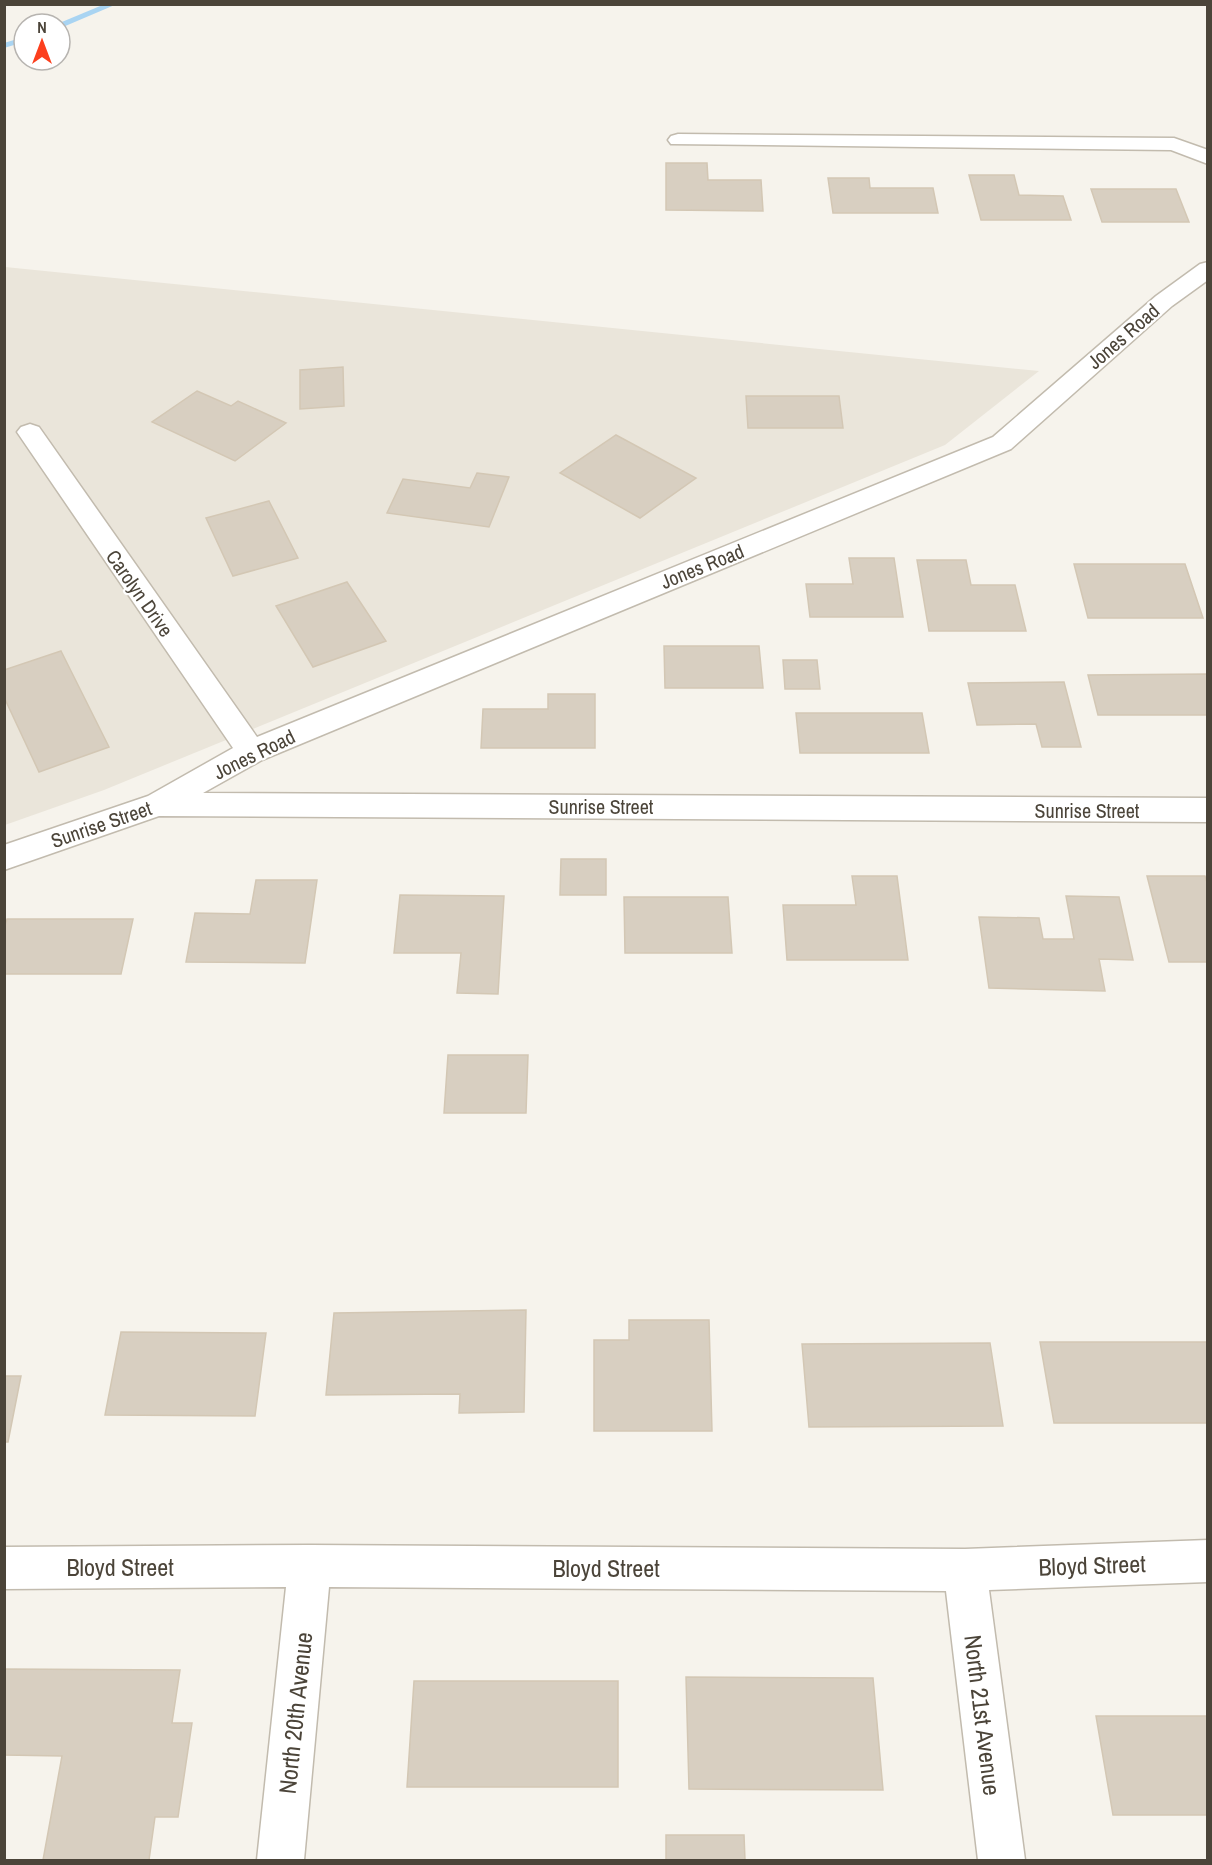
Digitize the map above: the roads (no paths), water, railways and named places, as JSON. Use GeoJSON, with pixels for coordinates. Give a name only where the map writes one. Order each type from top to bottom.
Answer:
{"type":"FeatureCollection","features":[{"type":"Feature","properties":{"kind":"street"},"geometry":{"type":"LineString","coordinates":[[678,140],[1174,144],[1208,158]]}},
{"type":"Feature","properties":{"kind":"street","name":"Jones Road"},"geometry":{"type":"LineString","coordinates":[[158,804],[251,752],[1002,443],[1164,301],[1208,269]]}},
{"type":"Feature","properties":{"kind":"street","name":"Carolyn Drive"},"geometry":{"type":"LineString","coordinates":[[30,432],[251,752]]}},
{"type":"Feature","properties":{"kind":"street","name":"Sunrise Street"},"geometry":{"type":"LineString","coordinates":[[4,858],[158,804],[1208,810]]}},
{"type":"Feature","properties":{"kind":"street","name":"Bloyd Street"},"geometry":{"type":"LineString","coordinates":[[4,1568],[310,1566],[965,1570],[1208,1561]]}},
{"type":"Feature","properties":{"kind":"street","name":"North 20th Avenue"},"geometry":{"type":"LineString","coordinates":[[280,1860],[310,1566]]}},
{"type":"Feature","properties":{"kind":"street","name":"North 21st Avenue"},"geometry":{"type":"LineString","coordinates":[[965,1570],[1002,1860]]}},
{"type":"Feature","properties":{"kind":"waterway"},"geometry":{"type":"LineString","coordinates":[[72,20],[113,4]]}},
{"type":"Feature","properties":{"kind":"waterway"},"geometry":{"type":"LineString","coordinates":[[4,46],[12,43]]}}]}
